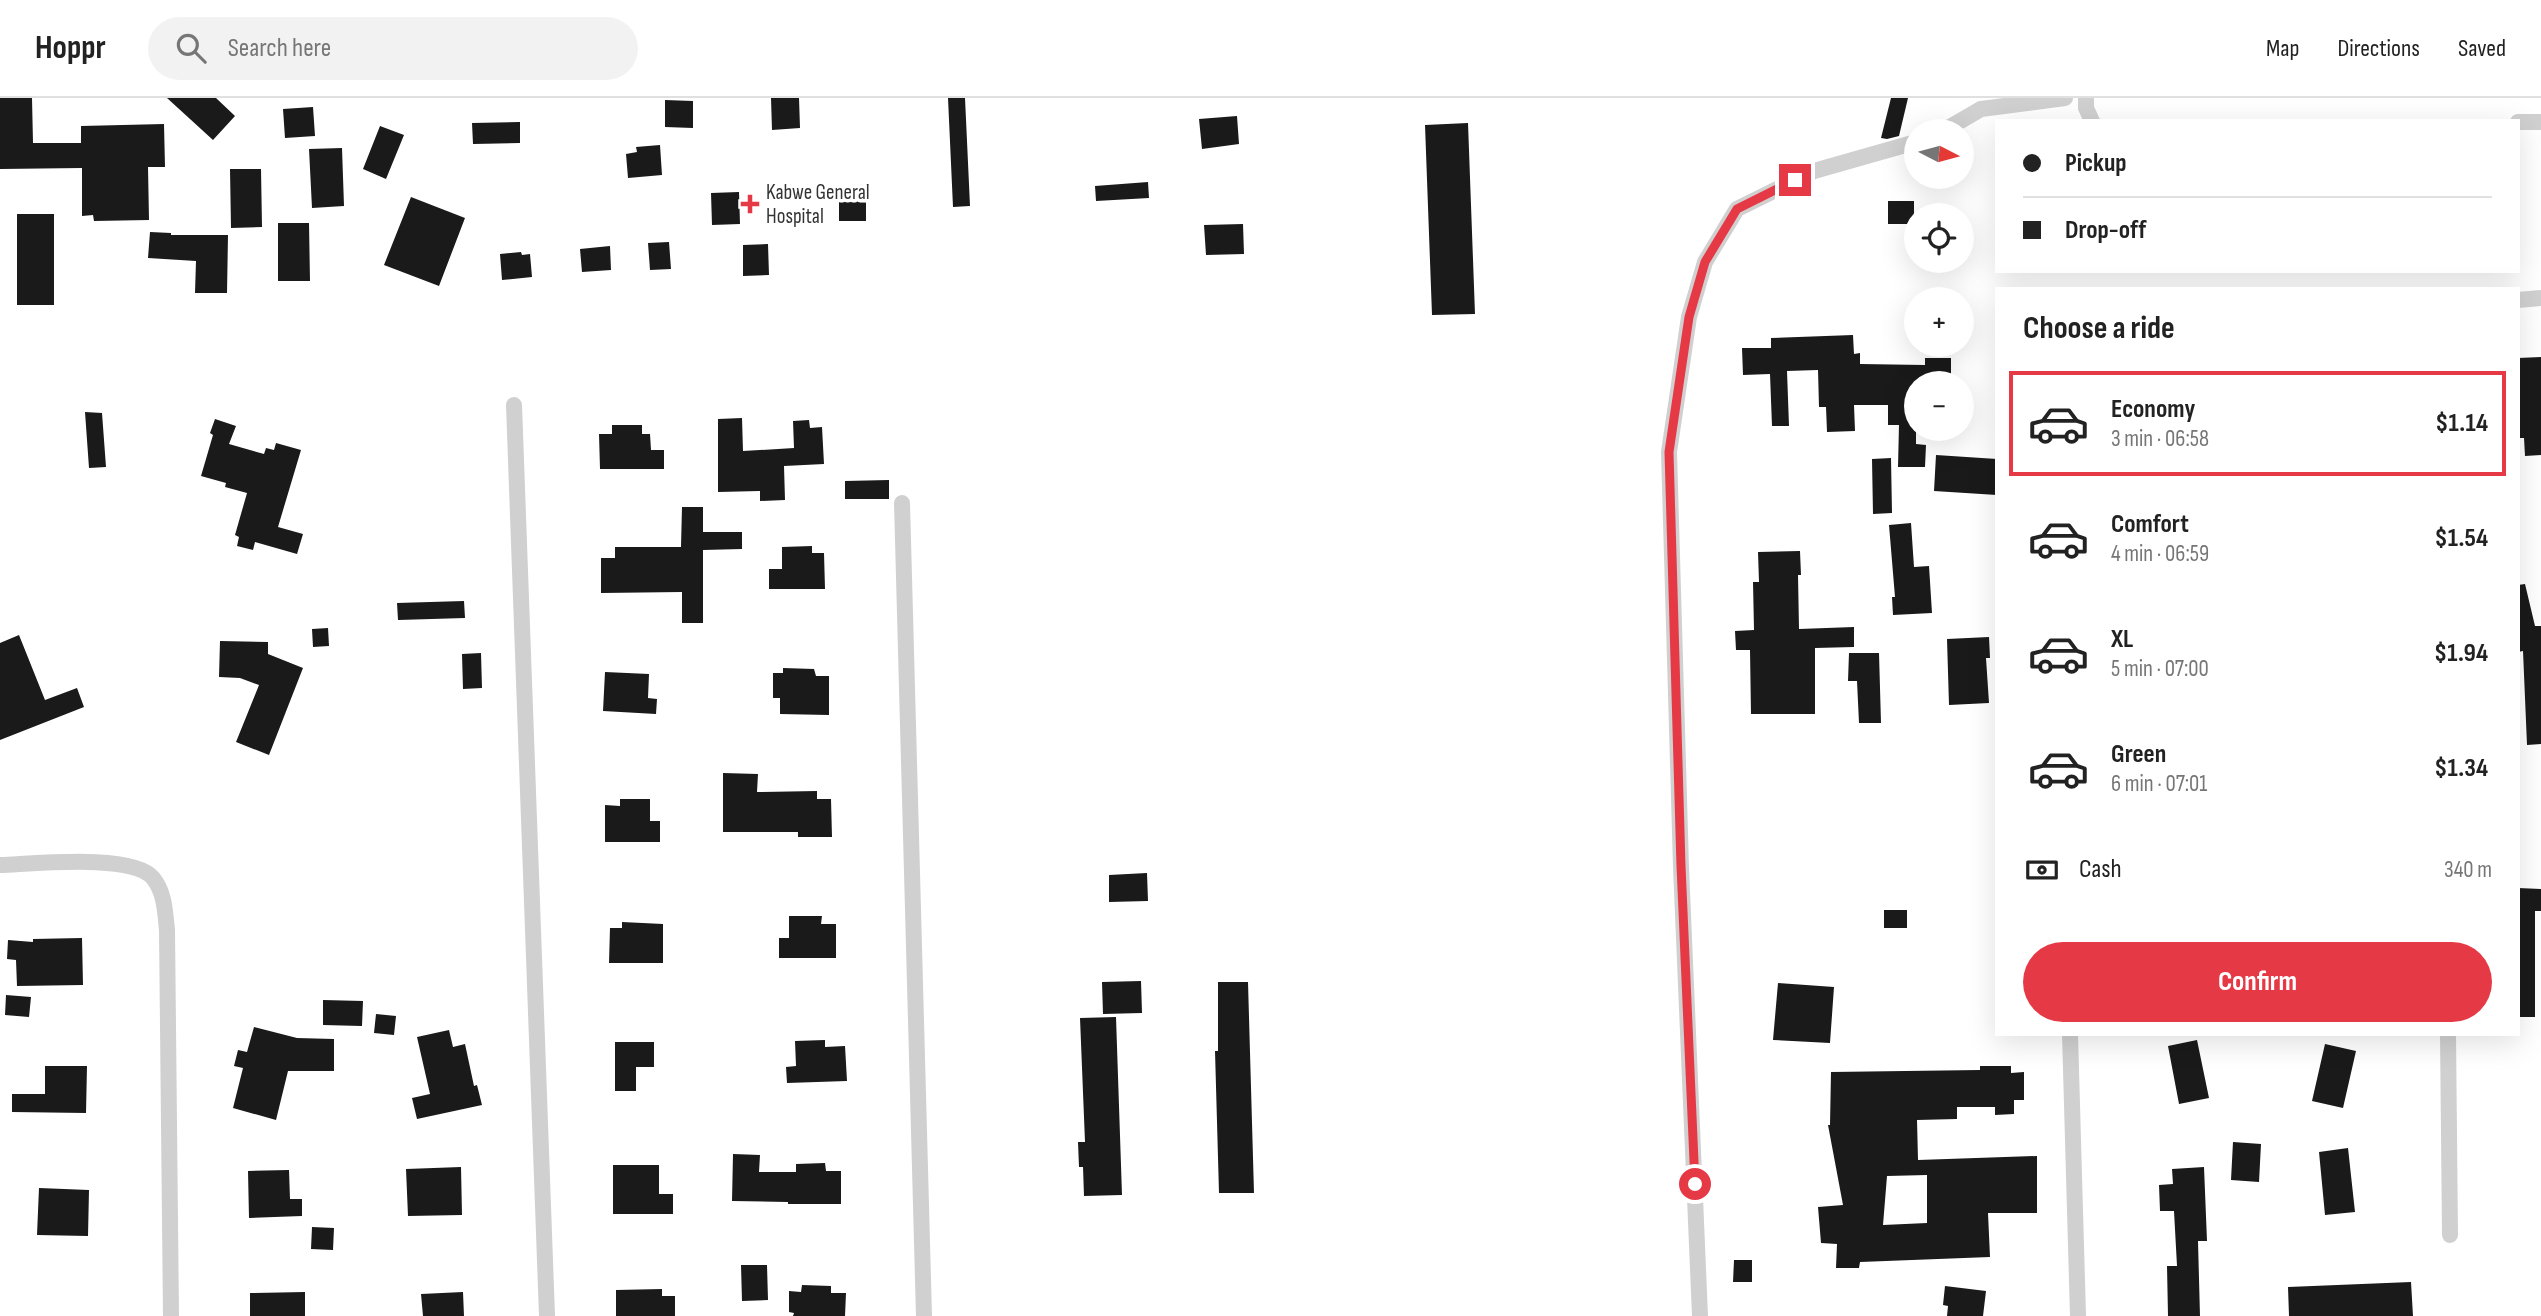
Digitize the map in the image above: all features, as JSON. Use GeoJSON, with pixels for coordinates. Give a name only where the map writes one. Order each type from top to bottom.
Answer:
{"type":"FeatureCollection","features":[{"type":"Feature","properties":{"kind":"street"},"geometry":{"type":"LineString","coordinates":[[1964,119],[1981,109],[2065,98]]}},
{"type":"Feature","properties":{"kind":"street"},"geometry":{"type":"LineString","coordinates":[[2086,98],[2086,108],[2091,119]]}},
{"type":"Feature","properties":{"kind":"street"},"geometry":{"type":"LineString","coordinates":[[2520,122],[2541,122]]}},
{"type":"Feature","properties":{"kind":"street"},"geometry":{"type":"LineString","coordinates":[[1700,1316],[1681,866],[1669,452],[1689,317],[1705,262],[1737,209],[1814,171],[1904,145]]}},
{"type":"Feature","properties":{"kind":"street"},"geometry":{"type":"LineString","coordinates":[[2520,300],[2541,298]]}},
{"type":"Feature","properties":{"kind":"street"},"geometry":{"type":"LineString","coordinates":[[514,405],[547,1316]]}},
{"type":"Feature","properties":{"kind":"street"},"geometry":{"type":"LineString","coordinates":[[902,503],[924,1316]]}},
{"type":"Feature","properties":{"kind":"street"},"geometry":{"type":"LineString","coordinates":[[0,865],[108,862],[134,867],[152,877],[163,896],[167,930],[171,1316]]}},
{"type":"Feature","properties":{"kind":"street"},"geometry":{"type":"LineString","coordinates":[[2070,1036],[2078,1316]]}},
{"type":"Feature","properties":{"kind":"street"},"geometry":{"type":"LineString","coordinates":[[2448,1036],[2450,1236]]}},
{"type":"Feature","properties":{"kind":"building"},"geometry":{"type":"Polygon","coordinates":[[[0,98],[32,98],[33,143],[81,143],[81,126],[164,124],[165,167],[148,167],[149,220],[94,221],[93,215],[82,216],[82,168],[0,169],[0,98]]]}},
{"type":"Feature","properties":{"kind":"building"},"geometry":{"type":"Polygon","coordinates":[[[167,98],[216,98],[235,116],[213,140],[167,98]]]}},
{"type":"Feature","properties":{"kind":"building"},"geometry":{"type":"Polygon","coordinates":[[[771,98],[799,98],[800,128],[772,130],[771,98]]]}},
{"type":"Feature","properties":{"kind":"building"},"geometry":{"type":"Polygon","coordinates":[[[948,98],[965,98],[970,206],[953,207],[948,98]]]}},
{"type":"Feature","properties":{"kind":"building"},"geometry":{"type":"Polygon","coordinates":[[[1891,98],[1908,98],[1899,136],[1881,138],[1891,98]]]}},
{"type":"Feature","properties":{"kind":"building"},"geometry":{"type":"Polygon","coordinates":[[[665,100],[693,101],[693,128],[665,127],[665,100]]]}},
{"type":"Feature","properties":{"kind":"building"},"geometry":{"type":"Polygon","coordinates":[[[313,107],[315,136],[285,138],[283,109],[313,107]]]}},
{"type":"Feature","properties":{"kind":"building"},"geometry":{"type":"Polygon","coordinates":[[[1237,116],[1239,144],[1202,149],[1199,119],[1237,116]]]}},
{"type":"Feature","properties":{"kind":"building"},"geometry":{"type":"Polygon","coordinates":[[[520,122],[520,143],[473,144],[472,123],[520,122]]]}},
{"type":"Feature","properties":{"kind":"building"},"geometry":{"type":"Polygon","coordinates":[[[1468,123],[1475,314],[1432,315],[1425,125],[1468,123]]]}},
{"type":"Feature","properties":{"kind":"building"},"geometry":{"type":"Polygon","coordinates":[[[380,126],[404,135],[386,179],[363,169],[380,126]]]}},
{"type":"Feature","properties":{"kind":"building"},"geometry":{"type":"Polygon","coordinates":[[[660,145],[662,175],[628,178],[626,154],[637,152],[636,147],[660,145]]]}},
{"type":"Feature","properties":{"kind":"building"},"geometry":{"type":"Polygon","coordinates":[[[342,148],[344,206],[312,208],[309,149],[342,148]]]}},
{"type":"Feature","properties":{"kind":"building"},"geometry":{"type":"Polygon","coordinates":[[[230,169],[261,169],[262,227],[231,228],[230,169]]]}},
{"type":"Feature","properties":{"kind":"building"},"geometry":{"type":"Polygon","coordinates":[[[1148,182],[1149,198],[1096,201],[1095,186],[1148,182]]]}},
{"type":"Feature","properties":{"kind":"building"},"geometry":{"type":"Polygon","coordinates":[[[839,191],[866,191],[866,221],[839,221],[839,191]]]}},
{"type":"Feature","properties":{"kind":"building"},"geometry":{"type":"Polygon","coordinates":[[[739,192],[740,224],[712,225],[711,193],[739,192]]]}},
{"type":"Feature","properties":{"kind":"building"},"geometry":{"type":"Polygon","coordinates":[[[411,197],[465,218],[439,286],[384,265],[411,197]]]}},
{"type":"Feature","properties":{"kind":"building"},"geometry":{"type":"Polygon","coordinates":[[[1888,201],[1914,201],[1904,203],[1904,224],[1888,224],[1888,201]]]}},
{"type":"Feature","properties":{"kind":"building"},"geometry":{"type":"Polygon","coordinates":[[[17,214],[54,214],[54,305],[17,305],[17,214]]]}},
{"type":"Feature","properties":{"kind":"building"},"geometry":{"type":"Polygon","coordinates":[[[278,223],[309,223],[310,281],[278,281],[278,223]]]}},
{"type":"Feature","properties":{"kind":"building"},"geometry":{"type":"Polygon","coordinates":[[[1243,224],[1244,254],[1206,255],[1204,225],[1243,224]]]}},
{"type":"Feature","properties":{"kind":"building"},"geometry":{"type":"Polygon","coordinates":[[[150,232],[171,235],[228,235],[227,293],[195,293],[196,261],[148,258],[150,232]]]}},
{"type":"Feature","properties":{"kind":"building"},"geometry":{"type":"Polygon","coordinates":[[[669,242],[671,269],[650,270],[648,243],[669,242]]]}},
{"type":"Feature","properties":{"kind":"building"},"geometry":{"type":"Polygon","coordinates":[[[768,244],[769,275],[743,276],[743,245],[768,244]]]}},
{"type":"Feature","properties":{"kind":"building"},"geometry":{"type":"Polygon","coordinates":[[[610,246],[611,270],[582,272],[580,249],[610,246]]]}},
{"type":"Feature","properties":{"kind":"building"},"geometry":{"type":"Polygon","coordinates":[[[521,252],[522,255],[530,254],[532,277],[502,280],[500,254],[521,252]]]}},
{"type":"Feature","properties":{"kind":"building"},"geometry":{"type":"Polygon","coordinates":[[[1853,335],[1854,354],[1860,353],[1860,364],[1925,365],[1925,358],[1951,358],[1951,371],[1904,371],[1904,441],[1916,441],[1916,444],[1926,445],[1925,467],[1898,467],[1899,425],[1888,425],[1888,405],[1854,405],[1855,431],[1827,432],[1826,407],[1819,407],[1818,370],[1787,371],[1789,426],[1772,426],[1770,374],[1743,375],[1742,348],[1771,348],[1771,338],[1853,335]]]}},
{"type":"Feature","properties":{"kind":"building"},"geometry":{"type":"Polygon","coordinates":[[[2541,357],[2541,455],[2525,456],[2524,438],[2520,438],[2520,358],[2541,357]]]}},
{"type":"Feature","properties":{"kind":"building"},"geometry":{"type":"Polygon","coordinates":[[[85,412],[102,413],[106,467],[89,468],[85,412]]]}},
{"type":"Feature","properties":{"kind":"building"},"geometry":{"type":"Polygon","coordinates":[[[742,418],[743,451],[794,448],[793,421],[809,420],[810,428],[822,427],[824,464],[784,466],[785,500],[760,501],[760,491],[718,492],[718,419],[742,418]]]}},
{"type":"Feature","properties":{"kind":"building"},"geometry":{"type":"Polygon","coordinates":[[[215,419],[236,426],[229,444],[264,454],[266,448],[274,450],[276,443],[301,450],[278,527],[303,534],[297,554],[255,542],[253,550],[237,546],[239,537],[235,535],[247,493],[225,487],[226,483],[201,476],[215,419]]]}},
{"type":"Feature","properties":{"kind":"building"},"geometry":{"type":"Polygon","coordinates":[[[612,425],[642,425],[642,434],[650,434],[651,450],[664,450],[664,469],[600,469],[599,434],[612,434],[612,425]]]}},
{"type":"Feature","properties":{"kind":"building"},"geometry":{"type":"Polygon","coordinates":[[[1936,455],[1995,459],[1995,495],[1934,491],[1936,455]]]}},
{"type":"Feature","properties":{"kind":"building"},"geometry":{"type":"Polygon","coordinates":[[[1891,458],[1892,513],[1873,514],[1872,459],[1891,458]]]}},
{"type":"Feature","properties":{"kind":"building"},"geometry":{"type":"Polygon","coordinates":[[[889,480],[889,499],[845,499],[845,481],[889,480]]]}},
{"type":"Feature","properties":{"kind":"building"},"geometry":{"type":"Polygon","coordinates":[[[682,507],[703,507],[703,532],[742,532],[742,549],[703,550],[703,623],[682,623],[682,592],[601,593],[601,558],[615,558],[615,547],[681,547],[682,507]]]}},
{"type":"Feature","properties":{"kind":"building"},"geometry":{"type":"Polygon","coordinates":[[[1911,523],[1914,567],[1929,566],[1932,613],[1893,615],[1892,597],[1895,597],[1889,525],[1911,523]]]}},
{"type":"Feature","properties":{"kind":"building"},"geometry":{"type":"Polygon","coordinates":[[[812,546],[812,553],[824,553],[825,589],[769,589],[769,569],[782,569],[782,547],[812,546]]]}},
{"type":"Feature","properties":{"kind":"building"},"geometry":{"type":"Polygon","coordinates":[[[1800,551],[1799,629],[1854,627],[1854,647],[1815,648],[1815,714],[1751,714],[1750,650],[1736,650],[1735,631],[1754,630],[1753,582],[1759,582],[1758,552],[1800,551]]]}},
{"type":"Feature","properties":{"kind":"building"},"geometry":{"type":"Polygon","coordinates":[[[2525,584],[2535,626],[2541,626],[2541,744],[2527,745],[2523,651],[2520,652],[2520,585],[2525,584]]]}},
{"type":"Feature","properties":{"kind":"building"},"geometry":{"type":"Polygon","coordinates":[[[464,601],[465,618],[398,620],[397,603],[464,601]]]}},
{"type":"Feature","properties":{"kind":"building"},"geometry":{"type":"Polygon","coordinates":[[[328,628],[329,646],[313,647],[312,629],[328,628]]]}},
{"type":"Feature","properties":{"kind":"building"},"geometry":{"type":"Polygon","coordinates":[[[19,635],[45,700],[77,688],[84,707],[0,740],[0,643],[19,635]]]}},
{"type":"Feature","properties":{"kind":"building"},"geometry":{"type":"Polygon","coordinates":[[[1989,637],[1990,658],[1986,658],[1989,703],[1949,705],[1947,639],[1989,637]]]}},
{"type":"Feature","properties":{"kind":"building"},"geometry":{"type":"Polygon","coordinates":[[[220,641],[268,642],[268,654],[303,668],[269,755],[236,742],[259,685],[240,678],[219,677],[220,641]]]}},
{"type":"Feature","properties":{"kind":"building"},"geometry":{"type":"Polygon","coordinates":[[[481,653],[482,688],[463,689],[462,654],[481,653]]]}},
{"type":"Feature","properties":{"kind":"building"},"geometry":{"type":"Polygon","coordinates":[[[1849,653],[1879,653],[1881,723],[1859,723],[1857,681],[1848,681],[1849,653]]]}},
{"type":"Feature","properties":{"kind":"building"},"geometry":{"type":"Polygon","coordinates":[[[783,668],[814,669],[816,676],[829,676],[829,715],[780,714],[780,698],[773,698],[773,673],[783,673],[783,668]]]}},
{"type":"Feature","properties":{"kind":"building"},"geometry":{"type":"Polygon","coordinates":[[[605,672],[649,674],[648,698],[657,699],[656,714],[603,711],[605,672]]]}},
{"type":"Feature","properties":{"kind":"building"},"geometry":{"type":"Polygon","coordinates":[[[723,773],[758,774],[757,792],[817,791],[817,799],[831,799],[832,837],[798,837],[798,832],[723,832],[723,773]]]}},
{"type":"Feature","properties":{"kind":"building"},"geometry":{"type":"Polygon","coordinates":[[[620,799],[650,799],[650,821],[660,821],[660,842],[605,842],[605,805],[620,806],[620,799]]]}},
{"type":"Feature","properties":{"kind":"building"},"geometry":{"type":"Polygon","coordinates":[[[1147,873],[1148,901],[1109,902],[1109,875],[1147,873]]]}},
{"type":"Feature","properties":{"kind":"building"},"geometry":{"type":"Polygon","coordinates":[[[2520,888],[2541,889],[2541,911],[2535,911],[2535,1017],[2520,1017],[2520,888]]]}},
{"type":"Feature","properties":{"kind":"building"},"geometry":{"type":"Polygon","coordinates":[[[1884,910],[1907,910],[1907,928],[1884,928],[1884,910]]]}},
{"type":"Feature","properties":{"kind":"building"},"geometry":{"type":"Polygon","coordinates":[[[789,916],[822,916],[821,924],[836,924],[836,958],[779,958],[779,938],[789,938],[789,916]]]}},
{"type":"Feature","properties":{"kind":"building"},"geometry":{"type":"Polygon","coordinates":[[[622,922],[663,924],[663,963],[609,963],[610,928],[622,928],[622,922]]]}},
{"type":"Feature","properties":{"kind":"building"},"geometry":{"type":"Polygon","coordinates":[[[82,938],[83,985],[17,986],[16,960],[7,959],[8,940],[33,942],[33,939],[82,938]]]}},
{"type":"Feature","properties":{"kind":"building"},"geometry":{"type":"Polygon","coordinates":[[[1141,981],[1142,1013],[1103,1014],[1102,982],[1141,981]]]}},
{"type":"Feature","properties":{"kind":"building"},"geometry":{"type":"Polygon","coordinates":[[[1218,982],[1248,982],[1254,1193],[1219,1193],[1215,1051],[1218,1051],[1218,982]]]}},
{"type":"Feature","properties":{"kind":"building"},"geometry":{"type":"Polygon","coordinates":[[[1778,983],[1834,987],[1830,1043],[1773,1040],[1778,983]]]}},
{"type":"Feature","properties":{"kind":"building"},"geometry":{"type":"Polygon","coordinates":[[[6,995],[31,997],[29,1017],[5,1015],[6,995]]]}},
{"type":"Feature","properties":{"kind":"building"},"geometry":{"type":"Polygon","coordinates":[[[323,1000],[363,1001],[362,1026],[323,1025],[323,1000]]]}},
{"type":"Feature","properties":{"kind":"building"},"geometry":{"type":"Polygon","coordinates":[[[376,1014],[396,1016],[394,1035],[374,1033],[376,1014]]]}},
{"type":"Feature","properties":{"kind":"building"},"geometry":{"type":"Polygon","coordinates":[[[1116,1017],[1122,1195],[1084,1196],[1083,1167],[1079,1167],[1078,1142],[1085,1142],[1080,1018],[1116,1017]]]}},
{"type":"Feature","properties":{"kind":"building"},"geometry":{"type":"Polygon","coordinates":[[[254,1027],[297,1038],[334,1039],[334,1071],[288,1071],[276,1120],[233,1108],[243,1068],[234,1066],[238,1050],[247,1052],[254,1027]]]}},
{"type":"Feature","properties":{"kind":"building"},"geometry":{"type":"Polygon","coordinates":[[[449,1030],[453,1047],[465,1044],[474,1086],[477,1085],[482,1105],[417,1119],[412,1098],[430,1094],[417,1037],[449,1030]]]}},
{"type":"Feature","properties":{"kind":"building"},"geometry":{"type":"Polygon","coordinates":[[[825,1040],[825,1047],[845,1046],[847,1081],[787,1083],[786,1067],[796,1066],[795,1041],[825,1040]]]}},
{"type":"Feature","properties":{"kind":"building"},"geometry":{"type":"Polygon","coordinates":[[[2197,1040],[2209,1098],[2179,1104],[2168,1046],[2197,1040]]]}},
{"type":"Feature","properties":{"kind":"building"},"geometry":{"type":"Polygon","coordinates":[[[615,1042],[654,1042],[654,1067],[636,1067],[636,1091],[615,1091],[615,1042]]]}},
{"type":"Feature","properties":{"kind":"building"},"geometry":{"type":"Polygon","coordinates":[[[2325,1044],[2356,1051],[2343,1108],[2312,1101],[2325,1044]]]}},
{"type":"Feature","properties":{"kind":"building"},"geometry":{"type":"Polygon","coordinates":[[[45,1066],[87,1066],[86,1113],[12,1112],[12,1094],[45,1094],[45,1066]]]}},
{"type":"Feature","properties":{"kind":"building"},"geometry":{"type":"Polygon","coordinates":[[[1980,1066],[2011,1066],[2011,1073],[2024,1072],[2024,1100],[2014,1100],[2014,1114],[1995,1115],[1995,1107],[1957,1107],[1957,1119],[1917,1120],[1918,1160],[2037,1156],[2037,1213],[1988,1213],[1990,1257],[1860,1262],[1859,1268],[1836,1268],[1837,1244],[1821,1243],[1818,1207],[1843,1205],[1828,1125],[1831,1072],[1980,1070],[1980,1066]],[[1927,1175],[1887,1176],[1883,1225],[1927,1223],[1927,1175]]]}},
{"type":"Feature","properties":{"kind":"building"},"geometry":{"type":"Polygon","coordinates":[[[2233,1142],[2261,1144],[2259,1182],[2231,1180],[2233,1142]]]}},
{"type":"Feature","properties":{"kind":"building"},"geometry":{"type":"Polygon","coordinates":[[[2348,1148],[2355,1212],[2325,1215],[2319,1152],[2348,1148]]]}},
{"type":"Feature","properties":{"kind":"building"},"geometry":{"type":"Polygon","coordinates":[[[733,1154],[760,1155],[759,1172],[796,1172],[796,1164],[825,1163],[826,1171],[841,1171],[841,1204],[732,1201],[733,1154]]]}},
{"type":"Feature","properties":{"kind":"building"},"geometry":{"type":"Polygon","coordinates":[[[613,1165],[659,1165],[659,1194],[673,1194],[673,1214],[613,1214],[613,1165]]]}},
{"type":"Feature","properties":{"kind":"building"},"geometry":{"type":"Polygon","coordinates":[[[461,1167],[462,1215],[408,1216],[406,1169],[461,1167]]]}},
{"type":"Feature","properties":{"kind":"building"},"geometry":{"type":"Polygon","coordinates":[[[2204,1167],[2207,1241],[2198,1241],[2200,1316],[2168,1316],[2167,1266],[2177,1266],[2174,1211],[2160,1211],[2159,1185],[2173,1184],[2172,1169],[2204,1167]]]}},
{"type":"Feature","properties":{"kind":"building"},"geometry":{"type":"Polygon","coordinates":[[[289,1170],[290,1199],[302,1199],[302,1216],[249,1218],[248,1171],[289,1170]]]}},
{"type":"Feature","properties":{"kind":"building"},"geometry":{"type":"Polygon","coordinates":[[[39,1188],[89,1190],[88,1236],[37,1235],[39,1188]]]}},
{"type":"Feature","properties":{"kind":"building"},"geometry":{"type":"Polygon","coordinates":[[[312,1227],[334,1228],[333,1250],[311,1249],[312,1227]]]}},
{"type":"Feature","properties":{"kind":"building"},"geometry":{"type":"Polygon","coordinates":[[[1734,1260],[1752,1260],[1752,1282],[1733,1282],[1734,1260]]]}},
{"type":"Feature","properties":{"kind":"building"},"geometry":{"type":"Polygon","coordinates":[[[741,1265],[767,1265],[768,1300],[742,1301],[741,1265]]]}},
{"type":"Feature","properties":{"kind":"building"},"geometry":{"type":"Polygon","coordinates":[[[2411,1282],[2413,1316],[2289,1316],[2288,1287],[2411,1282]]]}},
{"type":"Feature","properties":{"kind":"building"},"geometry":{"type":"Polygon","coordinates":[[[802,1285],[831,1286],[831,1293],[846,1293],[845,1316],[793,1316],[794,1313],[789,1312],[789,1291],[801,1292],[802,1285]]]}},
{"type":"Feature","properties":{"kind":"building"},"geometry":{"type":"Polygon","coordinates":[[[1945,1286],[1986,1291],[1983,1316],[1947,1316],[1948,1306],[1943,1305],[1945,1286]]]}},
{"type":"Feature","properties":{"kind":"building"},"geometry":{"type":"Polygon","coordinates":[[[662,1289],[662,1296],[675,1296],[675,1316],[616,1316],[616,1290],[662,1289]]]}},
{"type":"Feature","properties":{"kind":"building"},"geometry":{"type":"Polygon","coordinates":[[[305,1292],[305,1316],[250,1316],[250,1293],[305,1292]]]}},
{"type":"Feature","properties":{"kind":"building"},"geometry":{"type":"Polygon","coordinates":[[[463,1292],[464,1316],[423,1316],[421,1294],[463,1292]]]}},
{"type":"Feature","properties":{"kind":"place","name":"Kabwe General Hospital"},"geometry":{"type":"Point","coordinates":[750,204]}},
{"type":"Feature","properties":{"kind":"route"},"geometry":{"type":"LineString","coordinates":[[1695,1184],[1681,866],[1669,452],[1689,317],[1705,262],[1737,209],[1795,180]]}}]}
